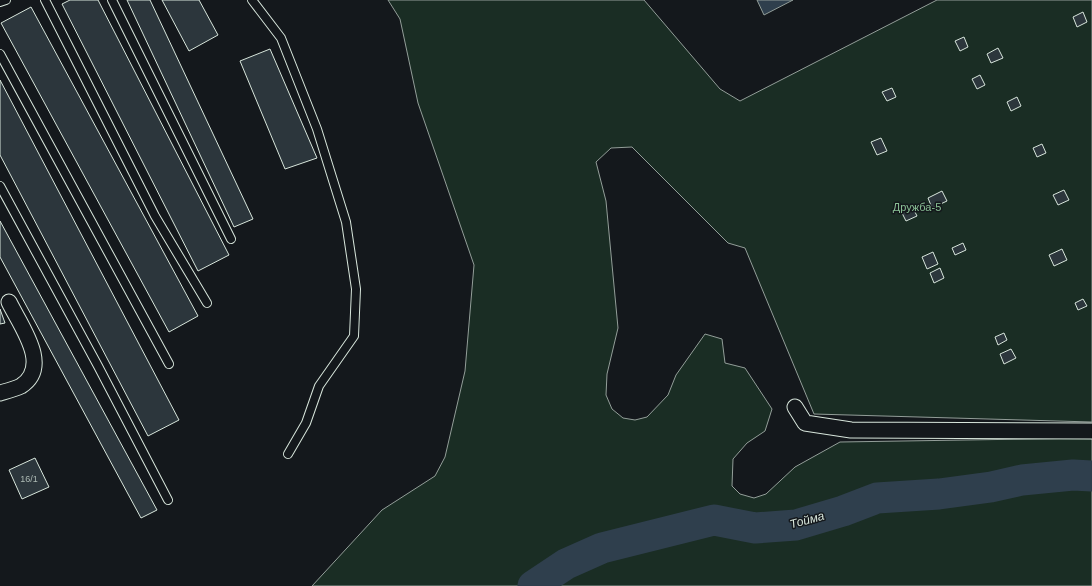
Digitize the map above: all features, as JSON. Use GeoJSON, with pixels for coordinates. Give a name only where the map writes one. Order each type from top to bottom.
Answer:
{"type":"FeatureCollection","features":[{"type":"Feature","properties":{"kind":"street"},"geometry":{"type":"LineString","coordinates":[[0,393],[19,387],[27,382],[34,370],[35,362],[33,350],[9,302]]}},
{"type":"Feature","properties":{"kind":"street"},"geometry":{"type":"LineString","coordinates":[[795,407],[805,423],[851,430],[1092,431]]}},
{"type":"Feature","properties":{"kind":"lane"},"geometry":{"type":"LineString","coordinates":[[0,2],[6,0]]}},
{"type":"Feature","properties":{"kind":"lane"},"geometry":{"type":"LineString","coordinates":[[45,0],[155,216],[207,303]]}},
{"type":"Feature","properties":{"kind":"lane"},"geometry":{"type":"LineString","coordinates":[[112,0],[231,239]]}},
{"type":"Feature","properties":{"kind":"lane"},"geometry":{"type":"LineString","coordinates":[[252,0],[281,38],[317,129],[346,222],[356,289],[354,336],[319,386],[306,423],[288,454]]}},
{"type":"Feature","properties":{"kind":"lane"},"geometry":{"type":"LineString","coordinates":[[0,54],[169,364]]}},
{"type":"Feature","properties":{"kind":"lane"},"geometry":{"type":"LineString","coordinates":[[0,186],[98,366],[168,500]]}},
{"type":"Feature","properties":{"kind":"green space","name":"Дружба-5"},"geometry":{"type":"Polygon","coordinates":[[[388,0],[644,0],[720,89],[740,101],[937,0],[1092,0],[1092,422],[814,414],[745,248],[728,243],[632,147],[611,148],[596,162],[606,201],[618,328],[607,374],[606,395],[612,409],[623,418],[635,420],[647,417],[668,395],[676,375],[705,334],[722,339],[725,363],[745,368],[772,409],[765,431],[747,443],[733,459],[732,486],[740,494],[754,498],[766,494],[795,467],[840,442],[1092,438],[1092,586],[312,586],[382,510],[435,476],[445,457],[465,371],[474,265],[418,103],[400,19],[388,0]]]}},
{"type":"Feature","properties":{"kind":"water"},"geometry":{"type":"Polygon","coordinates":[[[757,0],[793,0],[764,15],[757,0]]]}},
{"type":"Feature","properties":{"kind":"building"},"geometry":{"type":"Polygon","coordinates":[[[70,0],[98,0],[229,255],[198,271],[62,4],[70,0]]]}},
{"type":"Feature","properties":{"kind":"building"},"geometry":{"type":"Polygon","coordinates":[[[127,0],[150,0],[253,219],[234,227],[127,0]]]}},
{"type":"Feature","properties":{"kind":"building"},"geometry":{"type":"Polygon","coordinates":[[[162,0],[199,0],[218,35],[189,51],[162,0]]]}},
{"type":"Feature","properties":{"kind":"building"},"geometry":{"type":"Polygon","coordinates":[[[31,7],[198,316],[169,332],[1,23],[31,7]]]}},
{"type":"Feature","properties":{"kind":"building"},"geometry":{"type":"Polygon","coordinates":[[[1083,12],[1087,22],[1077,27],[1073,17],[1083,12]]]}},
{"type":"Feature","properties":{"kind":"building"},"geometry":{"type":"Polygon","coordinates":[[[964,37],[968,47],[960,51],[955,41],[964,37]]]}},
{"type":"Feature","properties":{"kind":"building"},"geometry":{"type":"Polygon","coordinates":[[[998,48],[1003,58],[991,63],[987,54],[998,48]]]}},
{"type":"Feature","properties":{"kind":"building"},"geometry":{"type":"Polygon","coordinates":[[[270,49],[317,158],[285,169],[240,61],[270,49]]]}},
{"type":"Feature","properties":{"kind":"building"},"geometry":{"type":"Polygon","coordinates":[[[980,75],[985,85],[977,89],[972,79],[980,75]]]}},
{"type":"Feature","properties":{"kind":"building"},"geometry":{"type":"Polygon","coordinates":[[[0,80],[179,420],[148,436],[0,155],[0,80]]]}},
{"type":"Feature","properties":{"kind":"building"},"geometry":{"type":"Polygon","coordinates":[[[892,88],[896,97],[887,101],[882,92],[892,88]]]}},
{"type":"Feature","properties":{"kind":"building"},"geometry":{"type":"Polygon","coordinates":[[[1017,97],[1021,106],[1011,111],[1007,102],[1017,97]]]}},
{"type":"Feature","properties":{"kind":"building"},"geometry":{"type":"Polygon","coordinates":[[[881,138],[887,151],[877,155],[871,142],[881,138]]]}},
{"type":"Feature","properties":{"kind":"building"},"geometry":{"type":"Polygon","coordinates":[[[1042,144],[1046,153],[1037,157],[1033,148],[1042,144]]]}},
{"type":"Feature","properties":{"kind":"building"},"geometry":{"type":"Polygon","coordinates":[[[1064,190],[1069,200],[1058,205],[1053,195],[1064,190]]]}},
{"type":"Feature","properties":{"kind":"building"},"geometry":{"type":"Polygon","coordinates":[[[942,191],[947,201],[932,208],[928,198],[942,191]]]}},
{"type":"Feature","properties":{"kind":"building"},"geometry":{"type":"Polygon","coordinates":[[[912,206],[917,216],[906,221],[901,211],[912,206]]]}},
{"type":"Feature","properties":{"kind":"building"},"geometry":{"type":"Polygon","coordinates":[[[0,221],[157,510],[141,518],[0,257],[0,221]]]}},
{"type":"Feature","properties":{"kind":"building"},"geometry":{"type":"Polygon","coordinates":[[[963,243],[966,250],[955,255],[952,248],[963,243]]]}},
{"type":"Feature","properties":{"kind":"building"},"geometry":{"type":"Polygon","coordinates":[[[1062,249],[1067,260],[1054,266],[1049,255],[1062,249]]]}},
{"type":"Feature","properties":{"kind":"building"},"geometry":{"type":"Polygon","coordinates":[[[933,252],[938,264],[927,269],[922,257],[933,252]]]}},
{"type":"Feature","properties":{"kind":"building"},"geometry":{"type":"Polygon","coordinates":[[[940,268],[944,278],[934,283],[930,273],[940,268]]]}},
{"type":"Feature","properties":{"kind":"building"},"geometry":{"type":"Polygon","coordinates":[[[1083,299],[1087,306],[1078,310],[1075,303],[1083,299]]]}},
{"type":"Feature","properties":{"kind":"building"},"geometry":{"type":"Polygon","coordinates":[[[0,309],[5,323],[0,324],[0,309]]]}},
{"type":"Feature","properties":{"kind":"building"},"geometry":{"type":"Polygon","coordinates":[[[1004,333],[1007,340],[998,345],[995,337],[1004,333]]]}},
{"type":"Feature","properties":{"kind":"building"},"geometry":{"type":"Polygon","coordinates":[[[1011,349],[1016,358],[1004,364],[1000,354],[1011,349]]]}},
{"type":"Feature","properties":{"kind":"building"},"geometry":{"type":"Polygon","coordinates":[[[35,458],[49,487],[22,499],[9,470],[35,458]]]}},
{"type":"Feature","properties":{"kind":"waterway","name":"Тойма"},"geometry":{"type":"LineString","coordinates":[[533,586],[566,564],[602,548],[714,520],[755,528],[796,525],[843,511],[877,498],[939,494],[991,487],[1022,480],[1073,475],[1092,476]]}}]}
